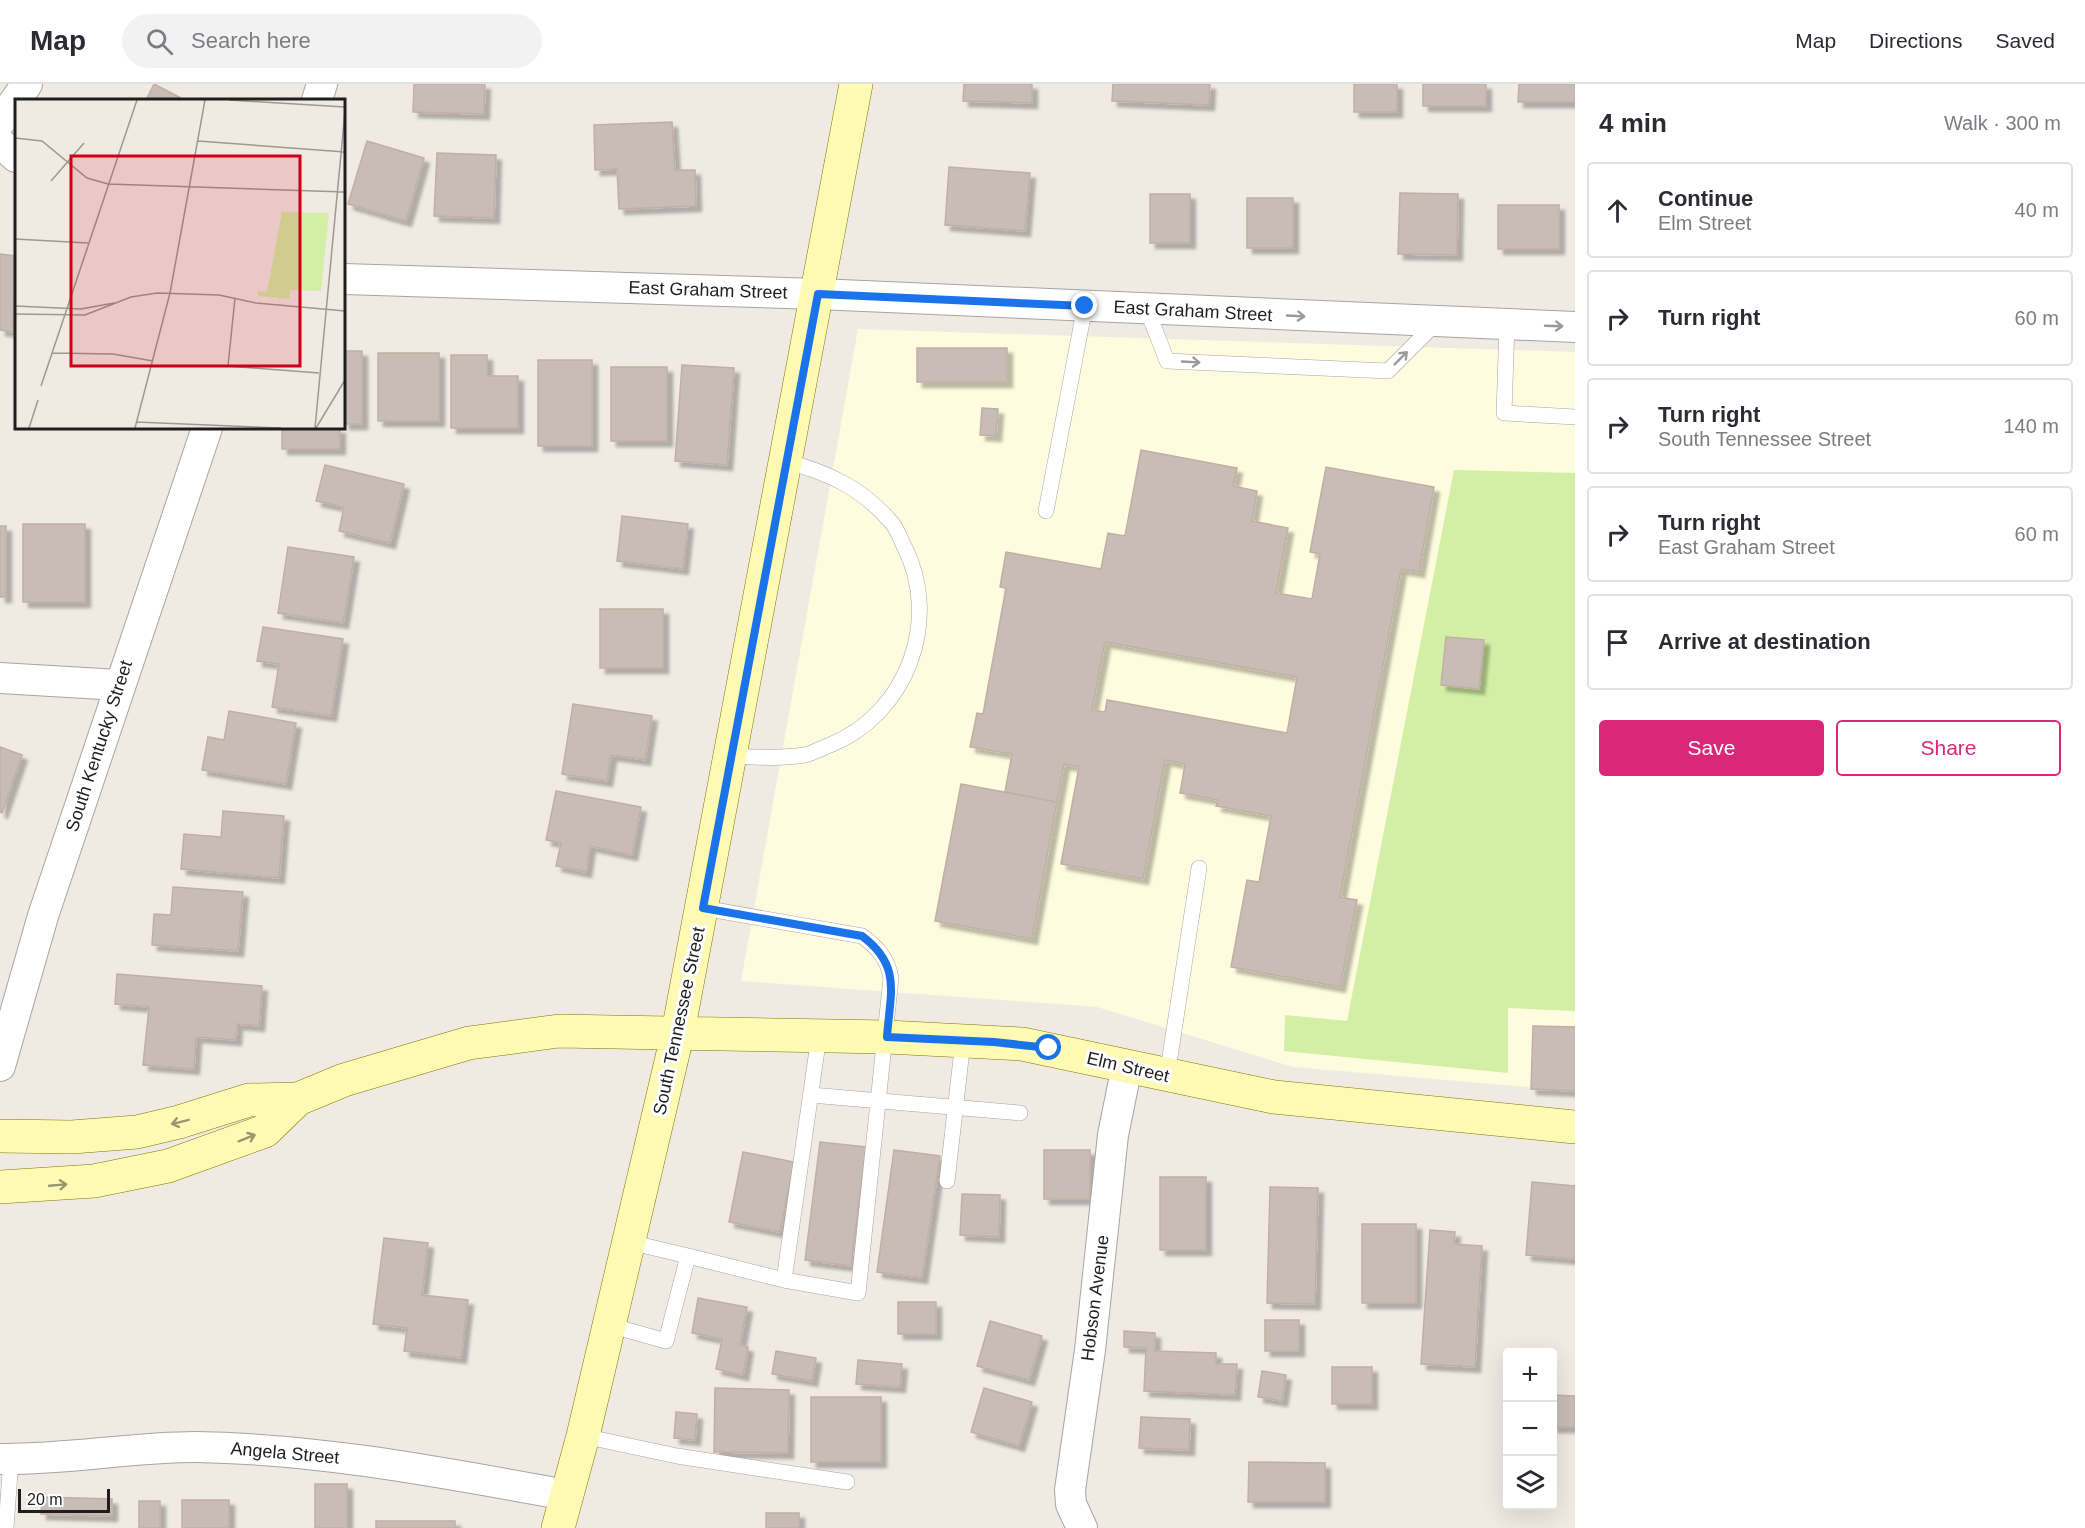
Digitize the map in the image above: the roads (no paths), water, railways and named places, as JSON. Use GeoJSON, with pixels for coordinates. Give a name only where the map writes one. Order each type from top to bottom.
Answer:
{"type":"FeatureCollection","features":[{"type":"Feature","properties":{"kind":"main road","name":"South Tennessee Street"},"geometry":{"type":"LineString","coordinates":[[558,1528],[583,1436],[678,1032],[732,756],[856,84]]}},
{"type":"Feature","properties":{"kind":"main road","name":"Elm Street"},"geometry":{"type":"LineString","coordinates":[[298,1099],[376,1070],[480,1041],[559,1031],[678,1032],[887,1037],[1049,1048],[1167,1076],[1274,1097],[1575,1127]]}},
{"type":"Feature","properties":{"kind":"main road"},"geometry":{"type":"LineString","coordinates":[[0,1136],[72,1137],[137,1132],[188,1120],[249,1100],[298,1099]]}},
{"type":"Feature","properties":{"kind":"main road"},"geometry":{"type":"LineString","coordinates":[[0,1187],[94,1181],[168,1166],[265,1131],[298,1099]]}},
{"type":"Feature","properties":{"kind":"street"},"geometry":{"type":"LineString","coordinates":[[16,99],[27,84]]}},
{"type":"Feature","properties":{"kind":"street"},"geometry":{"type":"LineString","coordinates":[[317,99],[322,84]]}},
{"type":"Feature","properties":{"kind":"street"},"geometry":{"type":"LineString","coordinates":[[0,122],[15,101]]}},
{"type":"Feature","properties":{"kind":"street"},"geometry":{"type":"LineString","coordinates":[[0,143],[15,156]]}},
{"type":"Feature","properties":{"kind":"street","name":"East Graham Street"},"geometry":{"type":"LineString","coordinates":[[345,279],[818,294],[1575,327]]}},
{"type":"Feature","properties":{"kind":"street","name":"South Kentucky Street"},"geometry":{"type":"LineString","coordinates":[[0,1066],[43,916],[207,429]]}},
{"type":"Feature","properties":{"kind":"street"},"geometry":{"type":"LineString","coordinates":[[0,678],[119,685]]}},
{"type":"Feature","properties":{"kind":"street","name":"Hobson Avenue"},"geometry":{"type":"LineString","coordinates":[[1082,1528],[1071,1504],[1070,1490],[1090,1350],[1113,1135],[1127,1066]]}},
{"type":"Feature","properties":{"kind":"street","name":"Angela Street"},"geometry":{"type":"LineString","coordinates":[[5,1459],[146,1448],[292,1451],[404,1466],[567,1495]]}},
{"type":"Feature","properties":{"kind":"lane"},"geometry":{"type":"LineString","coordinates":[[1047,512],[1085,306]]}},
{"type":"Feature","properties":{"kind":"lane"},"geometry":{"type":"LineString","coordinates":[[1147,309],[1167,361],[1388,371],[1437,322]]}},
{"type":"Feature","properties":{"kind":"lane"},"geometry":{"type":"LineString","coordinates":[[1507,325],[1504,413],[1575,417]]}},
{"type":"Feature","properties":{"kind":"lane"},"geometry":{"type":"LineString","coordinates":[[732,756],[806,755],[851,737],[888,704],[912,663],[922,615],[915,566],[892,523],[857,489],[813,469],[787,462]]}},
{"type":"Feature","properties":{"kind":"lane"},"geometry":{"type":"LineString","coordinates":[[1167,1076],[1199,868]]}},
{"type":"Feature","properties":{"kind":"lane"},"geometry":{"type":"LineString","coordinates":[[629,1242],[784,1280],[858,1293],[887,1037],[891,978],[889,966],[877,947],[862,936],[703,908]]}},
{"type":"Feature","properties":{"kind":"lane"},"geometry":{"type":"LineString","coordinates":[[784,1280],[819,1036]]}},
{"type":"Feature","properties":{"kind":"lane"},"geometry":{"type":"LineString","coordinates":[[947,1181],[963,1041]]}},
{"type":"Feature","properties":{"kind":"lane"},"geometry":{"type":"LineString","coordinates":[[811,1095],[1020,1113]]}},
{"type":"Feature","properties":{"kind":"lane"},"geometry":{"type":"LineString","coordinates":[[609,1325],[666,1341],[688,1256]]}},
{"type":"Feature","properties":{"kind":"lane"},"geometry":{"type":"LineString","coordinates":[[583,1436],[677,1456],[847,1482]]}},
{"type":"Feature","properties":{"kind":"lane"},"geometry":{"type":"LineString","coordinates":[[5,1459],[6,1528]]}}]}
